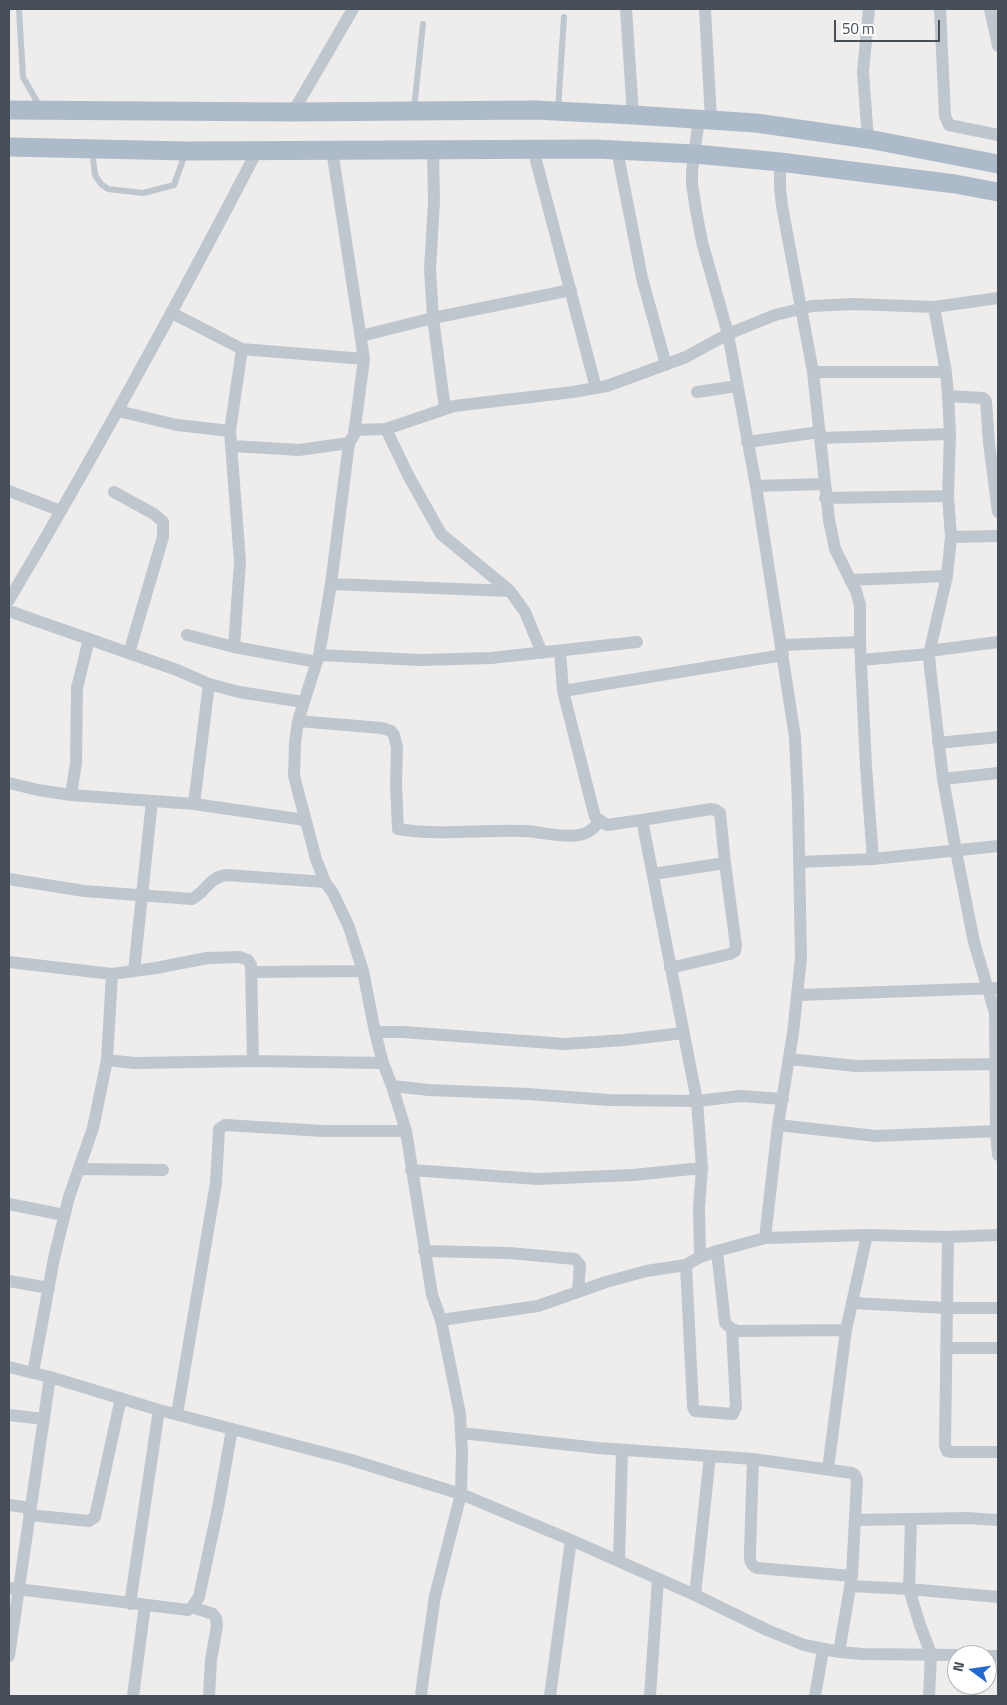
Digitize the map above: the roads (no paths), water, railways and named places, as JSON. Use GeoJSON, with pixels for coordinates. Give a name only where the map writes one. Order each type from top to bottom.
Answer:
{"type":"FeatureCollection","features":[{"type":"Feature","properties":{"kind":"main road"},"geometry":{"type":"LineString","coordinates":[[9,110],[558,111],[633,115],[756,123],[868,139],[998,164]]}},
{"type":"Feature","properties":{"kind":"main road"},"geometry":{"type":"LineString","coordinates":[[9,147],[186,151],[617,150],[695,154],[780,162],[954,184],[998,192]]}},
{"type":"Feature","properties":{"kind":"street"},"geometry":{"type":"LineString","coordinates":[[293,112],[353,9]]}},
{"type":"Feature","properties":{"kind":"street"},"geometry":{"type":"LineString","coordinates":[[626,9],[633,115]]}},
{"type":"Feature","properties":{"kind":"street"},"geometry":{"type":"LineString","coordinates":[[705,9],[705,119],[695,154],[692,184],[702,242],[728,334],[756,486],[795,737],[800,862],[801,958],[778,1125],[765,1238]]}},
{"type":"Feature","properties":{"kind":"street"},"geometry":{"type":"LineString","coordinates":[[868,139],[863,72],[869,9]]}},
{"type":"Feature","properties":{"kind":"street"},"geometry":{"type":"LineString","coordinates":[[940,9],[944,116],[949,124],[998,135]]}},
{"type":"Feature","properties":{"kind":"street"},"geometry":{"type":"LineString","coordinates":[[990,9],[998,46]]}},
{"type":"Feature","properties":{"kind":"street"},"geometry":{"type":"LineString","coordinates":[[533,149],[596,388]]}},
{"type":"Feature","properties":{"kind":"street"},"geometry":{"type":"LineString","coordinates":[[332,150],[364,359],[354,435],[349,443],[331,584],[318,659],[298,721],[294,776],[316,859],[325,882],[333,893],[349,927],[363,971],[383,1063],[406,1131],[432,1295],[441,1320],[460,1414],[462,1452],[461,1494],[435,1596],[421,1696]]}},
{"type":"Feature","properties":{"kind":"street"},"geometry":{"type":"LineString","coordinates":[[433,150],[434,202],[430,269],[433,318],[445,410]]}},
{"type":"Feature","properties":{"kind":"street"},"geometry":{"type":"LineString","coordinates":[[617,150],[642,278],[666,365]]}},
{"type":"Feature","properties":{"kind":"street"},"geometry":{"type":"LineString","coordinates":[[10,594],[61,511],[118,411],[257,151]]}},
{"type":"Feature","properties":{"kind":"street"},"geometry":{"type":"LineString","coordinates":[[780,162],[781,197],[813,372],[824,484],[835,549],[860,605],[860,642],[873,859]]}},
{"type":"Feature","properties":{"kind":"street"},"geometry":{"type":"LineString","coordinates":[[361,336],[433,318],[571,290]]}},
{"type":"Feature","properties":{"kind":"street"},"geometry":{"type":"LineString","coordinates":[[354,430],[386,429],[445,410],[481,402],[596,388],[666,365],[686,357],[728,334],[775,315],[802,308],[853,304],[934,307],[998,298]]}},
{"type":"Feature","properties":{"kind":"street"},"geometry":{"type":"LineString","coordinates":[[934,307],[946,372],[948,396],[950,434],[948,496],[951,538],[947,576],[929,653],[938,743],[956,851],[980,969],[994,988],[997,1048],[998,1155]]}},
{"type":"Feature","properties":{"kind":"street"},"geometry":{"type":"LineString","coordinates":[[172,313],[242,349],[364,359]]}},
{"type":"Feature","properties":{"kind":"street"},"geometry":{"type":"LineString","coordinates":[[234,647],[240,562],[230,431],[242,349]]}},
{"type":"Feature","properties":{"kind":"street"},"geometry":{"type":"LineString","coordinates":[[813,372],[946,372]]}},
{"type":"Feature","properties":{"kind":"street"},"geometry":{"type":"LineString","coordinates":[[697,392],[737,386]]}},
{"type":"Feature","properties":{"kind":"street"},"geometry":{"type":"LineString","coordinates":[[948,396],[983,398],[986,402],[994,442],[998,512]]}},
{"type":"Feature","properties":{"kind":"street"},"geometry":{"type":"LineString","coordinates":[[118,411],[178,425],[230,431]]}},
{"type":"Feature","properties":{"kind":"street"},"geometry":{"type":"LineString","coordinates":[[386,429],[408,475],[441,534],[510,592],[526,612],[542,653]]}},
{"type":"Feature","properties":{"kind":"street"},"geometry":{"type":"LineString","coordinates":[[747,442],[820,435],[950,434]]}},
{"type":"Feature","properties":{"kind":"street"},"geometry":{"type":"LineString","coordinates":[[232,446],[299,450],[349,443]]}},
{"type":"Feature","properties":{"kind":"street"},"geometry":{"type":"LineString","coordinates":[[756,486],[824,484]]}},
{"type":"Feature","properties":{"kind":"street"},"geometry":{"type":"LineString","coordinates":[[9,491],[61,511]]}},
{"type":"Feature","properties":{"kind":"street"},"geometry":{"type":"LineString","coordinates":[[114,492],[154,514],[163,522],[163,537],[129,653]]}},
{"type":"Feature","properties":{"kind":"street"},"geometry":{"type":"LineString","coordinates":[[826,498],[948,496]]}},
{"type":"Feature","properties":{"kind":"street"},"geometry":{"type":"LineString","coordinates":[[951,538],[998,536]]}},
{"type":"Feature","properties":{"kind":"street"},"geometry":{"type":"LineString","coordinates":[[850,580],[947,576]]}},
{"type":"Feature","properties":{"kind":"street"},"geometry":{"type":"LineString","coordinates":[[331,584],[510,592]]}},
{"type":"Feature","properties":{"kind":"street"},"geometry":{"type":"LineString","coordinates":[[9,610],[177,670],[209,684],[239,692],[303,702]]}},
{"type":"Feature","properties":{"kind":"street"},"geometry":{"type":"LineString","coordinates":[[187,635],[234,647],[318,659],[420,660],[491,658],[637,642]]}},
{"type":"Feature","properties":{"kind":"street"},"geometry":{"type":"LineString","coordinates":[[71,795],[76,764],[77,688],[89,639]]}},
{"type":"Feature","properties":{"kind":"street"},"geometry":{"type":"LineString","coordinates":[[563,691],[783,650],[860,642]]}},
{"type":"Feature","properties":{"kind":"street"},"geometry":{"type":"LineString","coordinates":[[861,660],[929,653],[998,642]]}},
{"type":"Feature","properties":{"kind":"street"},"geometry":{"type":"LineString","coordinates":[[560,651],[563,691],[596,816],[600,821],[606,825],[711,808],[720,813],[724,863],[736,941],[735,951],[730,954],[670,968]]}},
{"type":"Feature","properties":{"kind":"street"},"geometry":{"type":"LineString","coordinates":[[194,804],[209,684]]}},
{"type":"Feature","properties":{"kind":"street"},"geometry":{"type":"LineString","coordinates":[[298,721],[382,728],[391,731],[397,748],[398,829],[417,831],[526,831],[564,836],[592,832],[600,821]]}},
{"type":"Feature","properties":{"kind":"street"},"geometry":{"type":"LineString","coordinates":[[938,743],[998,737]]}},
{"type":"Feature","properties":{"kind":"street"},"geometry":{"type":"LineString","coordinates":[[943,779],[998,773]]}},
{"type":"Feature","properties":{"kind":"street"},"geometry":{"type":"LineString","coordinates":[[9,783],[71,795],[194,804],[305,820]]}},
{"type":"Feature","properties":{"kind":"street"},"geometry":{"type":"LineString","coordinates":[[134,971],[152,801]]}},
{"type":"Feature","properties":{"kind":"street"},"geometry":{"type":"LineString","coordinates":[[642,820],[697,1102],[702,1168],[699,1207],[700,1257]]}},
{"type":"Feature","properties":{"kind":"street"},"geometry":{"type":"LineString","coordinates":[[800,862],[873,859],[998,846]]}},
{"type":"Feature","properties":{"kind":"street"},"geometry":{"type":"LineString","coordinates":[[653,874],[724,863]]}},
{"type":"Feature","properties":{"kind":"street"},"geometry":{"type":"LineString","coordinates":[[9,879],[84,891],[192,899],[200,895],[211,880],[218,876],[325,882]]}},
{"type":"Feature","properties":{"kind":"street"},"geometry":{"type":"LineString","coordinates":[[9,962],[112,974],[207,958],[240,957],[248,960],[251,964],[252,972],[253,1062]]}},
{"type":"Feature","properties":{"kind":"street"},"geometry":{"type":"LineString","coordinates":[[252,972],[363,971]]}},
{"type":"Feature","properties":{"kind":"street"},"geometry":{"type":"LineString","coordinates":[[33,1373],[64,1215],[93,1128],[106,1060],[112,974]]}},
{"type":"Feature","properties":{"kind":"street"},"geometry":{"type":"LineString","coordinates":[[797,995],[994,988]]}},
{"type":"Feature","properties":{"kind":"street"},"geometry":{"type":"LineString","coordinates":[[375,1032],[403,1032],[565,1044],[683,1033]]}},
{"type":"Feature","properties":{"kind":"street"},"geometry":{"type":"LineString","coordinates":[[788,1059],[856,1066],[996,1064]]}},
{"type":"Feature","properties":{"kind":"street"},"geometry":{"type":"LineString","coordinates":[[106,1060],[134,1062],[383,1063]]}},
{"type":"Feature","properties":{"kind":"street"},"geometry":{"type":"LineString","coordinates":[[392,1086],[429,1090],[609,1100],[697,1102],[740,1096],[783,1099]]}},
{"type":"Feature","properties":{"kind":"street"},"geometry":{"type":"LineString","coordinates":[[177,1414],[216,1183],[219,1130],[225,1125],[323,1131],[406,1131]]}},
{"type":"Feature","properties":{"kind":"street"},"geometry":{"type":"LineString","coordinates":[[778,1125],[876,1136],[997,1131]]}},
{"type":"Feature","properties":{"kind":"street"},"geometry":{"type":"LineString","coordinates":[[411,1170],[537,1179],[633,1175],[702,1168]]}},
{"type":"Feature","properties":{"kind":"street"},"geometry":{"type":"LineString","coordinates":[[79,1169],[163,1170]]}},
{"type":"Feature","properties":{"kind":"street"},"geometry":{"type":"LineString","coordinates":[[9,1204],[64,1215]]}},
{"type":"Feature","properties":{"kind":"street"},"geometry":{"type":"LineString","coordinates":[[828,1469],[846,1330],[867,1235]]}},
{"type":"Feature","properties":{"kind":"street"},"geometry":{"type":"LineString","coordinates":[[441,1320],[538,1306],[646,1271],[686,1265],[700,1257],[717,1251],[765,1238],[867,1235],[948,1237],[998,1235]]}},
{"type":"Feature","properties":{"kind":"street"},"geometry":{"type":"LineString","coordinates":[[948,1237],[945,1445],[948,1451],[952,1452],[998,1452]]}},
{"type":"Feature","properties":{"kind":"street"},"geometry":{"type":"LineString","coordinates":[[424,1251],[508,1253],[574,1259],[580,1265],[578,1292]]}},
{"type":"Feature","properties":{"kind":"street"},"geometry":{"type":"LineString","coordinates":[[717,1251],[725,1323],[732,1329],[738,1331],[846,1330]]}},
{"type":"Feature","properties":{"kind":"street"},"geometry":{"type":"LineString","coordinates":[[686,1265],[693,1407],[695,1411],[733,1414],[735,1412],[732,1329]]}},
{"type":"Feature","properties":{"kind":"street"},"geometry":{"type":"LineString","coordinates":[[9,1281],[49,1288]]}},
{"type":"Feature","properties":{"kind":"street"},"geometry":{"type":"LineString","coordinates":[[853,1303],[946,1308],[998,1308]]}},
{"type":"Feature","properties":{"kind":"street"},"geometry":{"type":"LineString","coordinates":[[946,1348],[998,1348]]}},
{"type":"Feature","properties":{"kind":"street"},"geometry":{"type":"LineString","coordinates":[[9,1367],[50,1377],[159,1410],[348,1458],[461,1494],[619,1561],[695,1595],[766,1630],[804,1645],[823,1650],[863,1654],[947,1655]]}},
{"type":"Feature","properties":{"kind":"street"},"geometry":{"type":"LineString","coordinates":[[9,1656],[14,1589],[30,1512],[50,1377]]}},
{"type":"Feature","properties":{"kind":"street"},"geometry":{"type":"LineString","coordinates":[[9,1505],[30,1512],[89,1521],[95,1517],[121,1398]]}},
{"type":"Feature","properties":{"kind":"street"},"geometry":{"type":"LineString","coordinates":[[130,1604],[159,1410]]}},
{"type":"Feature","properties":{"kind":"street"},"geometry":{"type":"LineString","coordinates":[[9,1415],[44,1419]]}},
{"type":"Feature","properties":{"kind":"street"},"geometry":{"type":"LineString","coordinates":[[14,1589],[188,1610],[199,1596],[218,1508],[232,1429]]}},
{"type":"Feature","properties":{"kind":"street"},"geometry":{"type":"LineString","coordinates":[[461,1433],[622,1450],[753,1459],[852,1472],[857,1480],[851,1581],[840,1652]]}},
{"type":"Feature","properties":{"kind":"street"},"geometry":{"type":"LineString","coordinates":[[619,1561],[622,1450]]}},
{"type":"Feature","properties":{"kind":"street"},"geometry":{"type":"LineString","coordinates":[[695,1595],[710,1456]]}},
{"type":"Feature","properties":{"kind":"street"},"geometry":{"type":"LineString","coordinates":[[753,1459],[750,1551],[750,1563],[752,1566],[909,1589],[998,1597]]}},
{"type":"Feature","properties":{"kind":"street"},"geometry":{"type":"LineString","coordinates":[[855,1520],[966,1518],[998,1520]]}},
{"type":"Feature","properties":{"kind":"street"},"geometry":{"type":"LineString","coordinates":[[911,1519],[909,1589],[920,1625],[932,1654],[929,1696]]}},
{"type":"Feature","properties":{"kind":"street"},"geometry":{"type":"LineString","coordinates":[[550,1696],[571,1540]]}},
{"type":"Feature","properties":{"kind":"street"},"geometry":{"type":"LineString","coordinates":[[650,1696],[658,1579]]}},
{"type":"Feature","properties":{"kind":"street"},"geometry":{"type":"LineString","coordinates":[[133,1696],[145,1605]]}},
{"type":"Feature","properties":{"kind":"street"},"geometry":{"type":"LineString","coordinates":[[192,1607],[213,1614],[216,1618],[217,1626],[211,1660],[209,1696]]}},
{"type":"Feature","properties":{"kind":"street"},"geometry":{"type":"LineString","coordinates":[[815,1696],[823,1650]]}},
{"type":"Feature","properties":{"kind":"lane"},"geometry":{"type":"LineString","coordinates":[[19,9],[23,77],[42,110]]}},
{"type":"Feature","properties":{"kind":"lane"},"geometry":{"type":"LineString","coordinates":[[558,111],[564,17]]}},
{"type":"Feature","properties":{"kind":"lane"},"geometry":{"type":"LineString","coordinates":[[414,110],[423,24]]}},
{"type":"Feature","properties":{"kind":"lane"},"geometry":{"type":"LineString","coordinates":[[92,149],[95,175],[101,184],[111,190],[143,193],[174,185],[186,151]]}}]}
